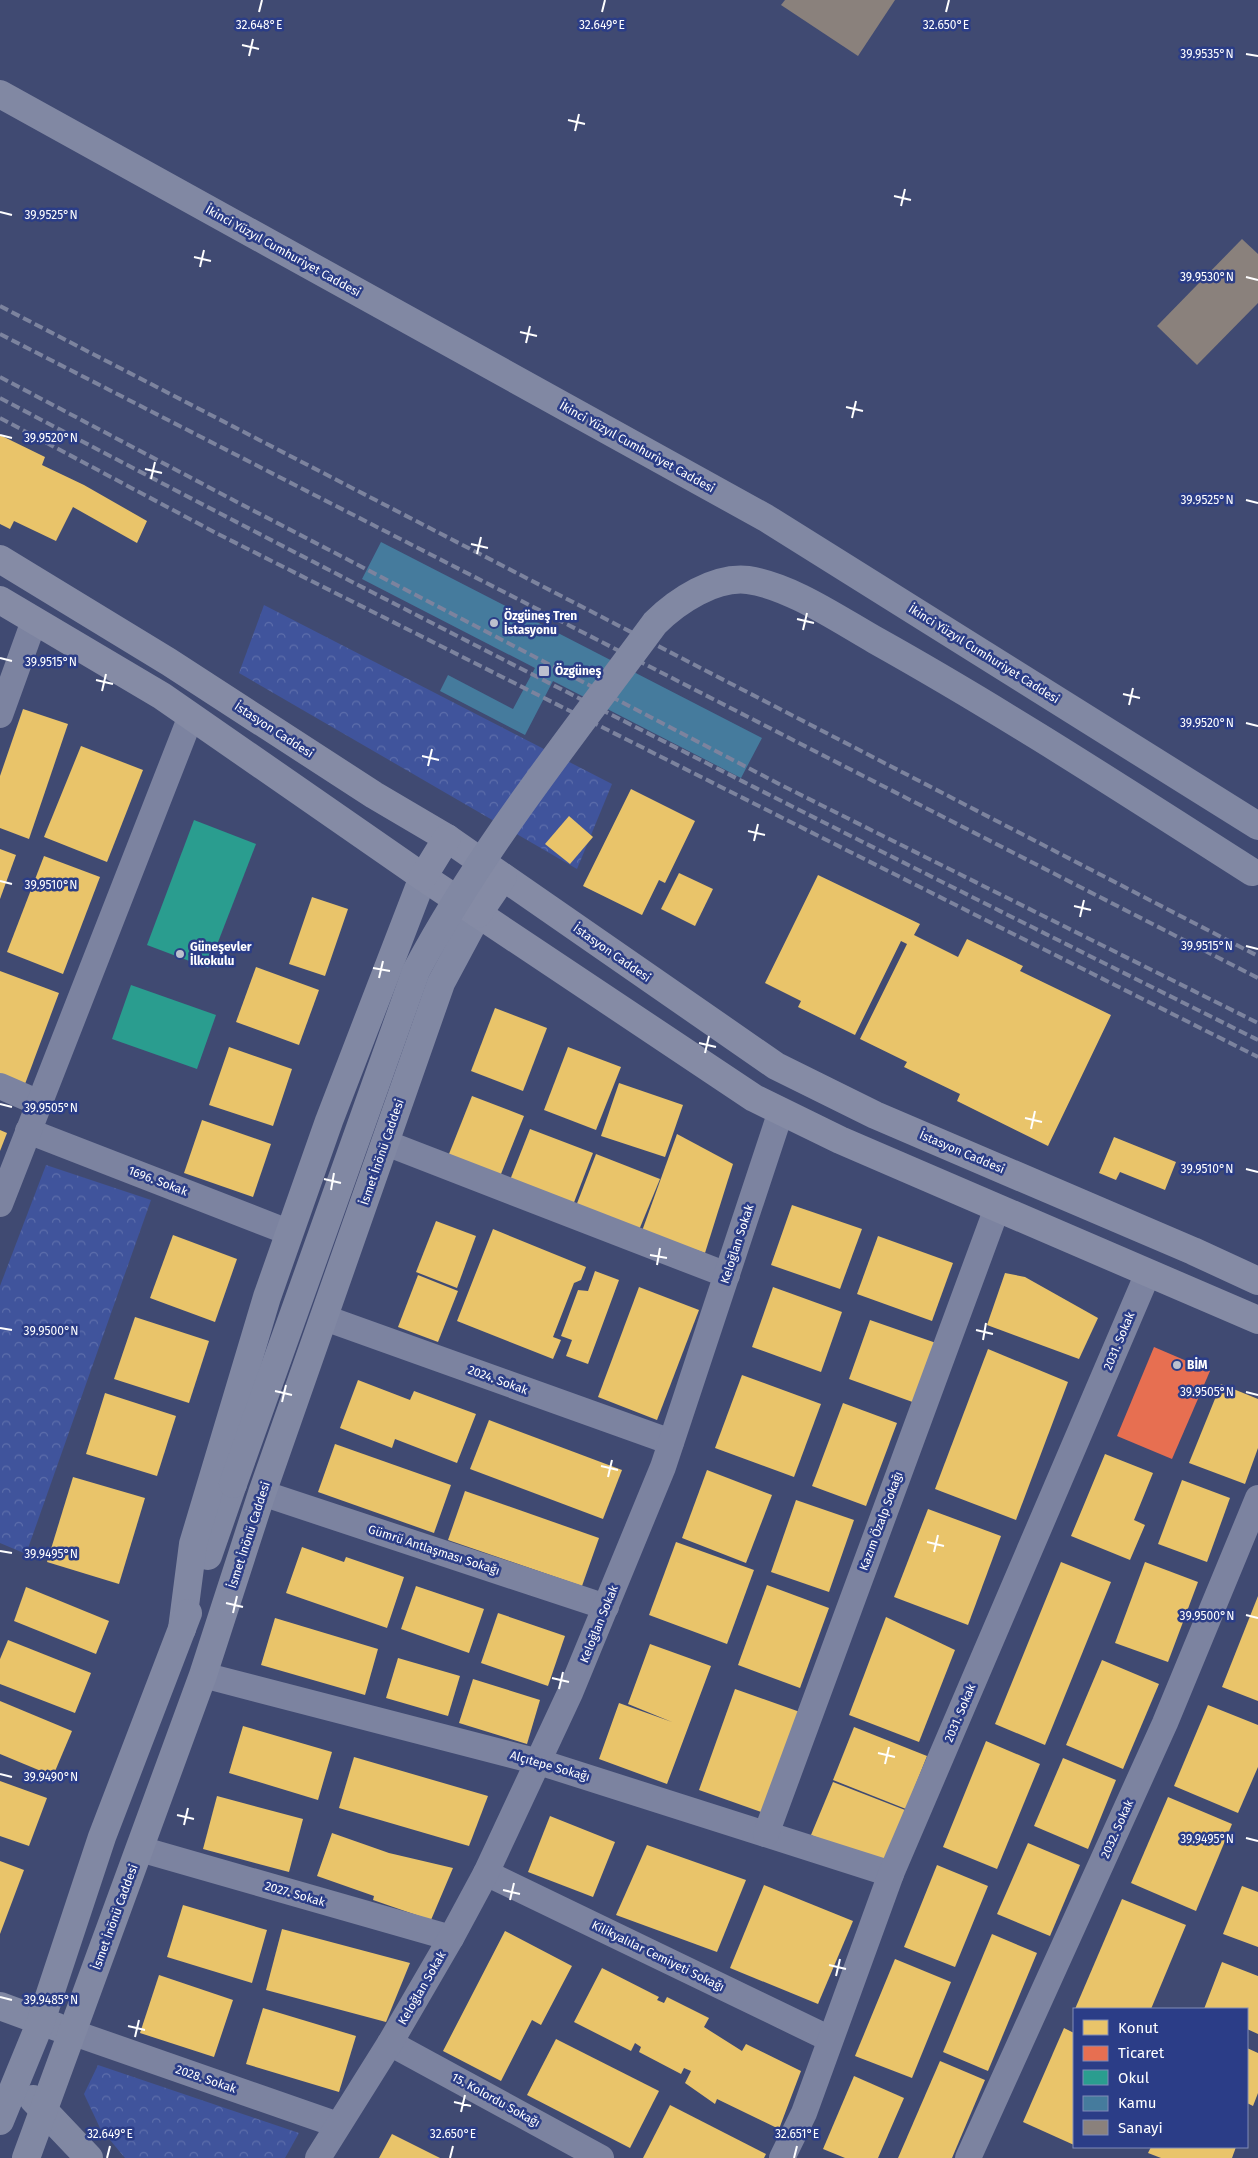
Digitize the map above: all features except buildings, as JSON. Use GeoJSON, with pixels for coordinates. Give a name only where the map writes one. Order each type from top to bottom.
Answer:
{"type":"FeatureCollection","features":[{"type":"Feature","properties":{"kind":"main road","name":"İkinci Yüzyıl Cumhuriyet Caddesi"},"geometry":{"type":"LineString","coordinates":[[0,94],[766,518],[1258,826]]}},
{"type":"Feature","properties":{"kind":"main road","name":"İstasyon Caddesi"},"geometry":{"type":"LineString","coordinates":[[0,559],[169,662],[374,795],[447,838],[776,1066],[875,1115],[1194,1251],[1258,1281]]}},
{"type":"Feature","properties":{"kind":"main road"},"geometry":{"type":"LineString","coordinates":[[0,2121],[8,2075],[41,2021],[102,1837],[182,1629],[416,971],[447,914],[519,808],[655,623],[667,610],[716,584],[732,581],[748,580],[794,596],[911,660],[1255,874]]}},
{"type":"Feature","properties":{"kind":"main road"},"geometry":{"type":"LineString","coordinates":[[0,600],[162,696],[423,877],[754,1098],[840,1140],[1258,1320]]}},
{"type":"Feature","properties":{"kind":"main road"},"geometry":{"type":"LineString","coordinates":[[182,1629],[193,1544],[288,1232],[423,877],[447,838]]}},
{"type":"Feature","properties":{"kind":"main road"},"geometry":{"type":"LineString","coordinates":[[478,914],[503,877]]}},
{"type":"Feature","properties":{"kind":"main road","name":"İsmet İnönü Caddesi"},"geometry":{"type":"LineString","coordinates":[[26,2158],[74,2033],[203,1675],[262,1493],[441,983],[478,914]]}},
{"type":"Feature","properties":{"kind":"main road"},"geometry":{"type":"LineString","coordinates":[[0,2006],[74,2033]]}},
{"type":"Feature","properties":{"kind":"main road"},"geometry":{"type":"LineString","coordinates":[[8,2075],[89,2158]]}},
{"type":"Feature","properties":{"kind":"street"},"geometry":{"type":"LineString","coordinates":[[0,715],[34,621]]}},
{"type":"Feature","properties":{"kind":"street"},"geometry":{"type":"LineString","coordinates":[[0,1204],[191,716]]}},
{"type":"Feature","properties":{"kind":"street"},"geometry":{"type":"LineString","coordinates":[[0,1086],[40,1103]]}},
{"type":"Feature","properties":{"kind":"street","name":"Keloğlan Sokak"},"geometry":{"type":"LineString","coordinates":[[318,2158],[390,2043],[451,1938],[486,1873],[540,1762],[606,1607],[671,1442],[781,1111]]}},
{"type":"Feature","properties":{"kind":"street","name":"1696. Sokak"},"geometry":{"type":"LineString","coordinates":[[28,1131],[288,1232]]}},
{"type":"Feature","properties":{"kind":"street"},"geometry":{"type":"LineString","coordinates":[[386,1143],[727,1275]]}},
{"type":"Feature","properties":{"kind":"street","name":"Kazım Özalp Sokağı"},"geometry":{"type":"LineString","coordinates":[[766,1834],[997,1208]]}},
{"type":"Feature","properties":{"kind":"street","name":"2031. Sokak"},"geometry":{"type":"LineString","coordinates":[[782,2158],[804,2113],[891,1874],[1148,1273]]}},
{"type":"Feature","properties":{"kind":"street","name":"2024. Sokak"},"geometry":{"type":"LineString","coordinates":[[325,1318],[671,1442]]}},
{"type":"Feature","properties":{"kind":"street","name":"Gümrü Antlaşması Sokağı"},"geometry":{"type":"LineString","coordinates":[[262,1493],[606,1607]]}},
{"type":"Feature","properties":{"kind":"street","name":"2032. Sokak"},"geometry":{"type":"LineString","coordinates":[[968,2158],[1165,1723],[1258,1498]]}},
{"type":"Feature","properties":{"kind":"street","name":"Alçıtepe Sokağı"},"geometry":{"type":"LineString","coordinates":[[203,1675],[540,1762],[891,1874]]}},
{"type":"Feature","properties":{"kind":"street","name":"2027. Sokak"},"geometry":{"type":"LineString","coordinates":[[140,1849],[451,1938]]}},
{"type":"Feature","properties":{"kind":"street","name":"Kilikyalılar Cemiyeti Sokağı"},"geometry":{"type":"LineString","coordinates":[[486,1873],[830,2040]]}},
{"type":"Feature","properties":{"kind":"street","name":"2028. Sokak"},"geometry":{"type":"LineString","coordinates":[[74,2033],[338,2125]]}},
{"type":"Feature","properties":{"kind":"street","name":"15. Kolordu Sokağı"},"geometry":{"type":"LineString","coordinates":[[390,2043],[601,2158]]}},
{"type":"Feature","properties":{"kind":"green space"},"geometry":{"type":"Polygon","coordinates":[[[264,605],[612,784],[577,869],[239,673],[264,605]]]}},
{"type":"Feature","properties":{"kind":"green space"},"geometry":{"type":"Polygon","coordinates":[[[46,1165],[151,1200],[26,1554],[0,1543],[0,1286],[46,1165]]]}},
{"type":"Feature","properties":{"kind":"green space"},"geometry":{"type":"Polygon","coordinates":[[[98,2065],[299,2133],[285,2158],[125,2158],[100,2128],[84,2094],[98,2065]]]}},
{"type":"Feature","properties":{"kind":"railway"},"geometry":{"type":"LineString","coordinates":[[0,306],[1258,956]]}},
{"type":"Feature","properties":{"kind":"railway"},"geometry":{"type":"LineString","coordinates":[[0,334],[1258,978]]}},
{"type":"Feature","properties":{"kind":"railway"},"geometry":{"type":"LineString","coordinates":[[0,377],[783,786],[1258,1023]]}},
{"type":"Feature","properties":{"kind":"railway"},"geometry":{"type":"LineString","coordinates":[[0,398],[313,562],[627,723],[1258,1040]]}},
{"type":"Feature","properties":{"kind":"railway"},"geometry":{"type":"LineString","coordinates":[[0,418],[218,534],[1258,1057]]}},
{"type":"Feature","properties":{"kind":"place","name":"Özgüneş Tren İstasyonu"},"geometry":{"type":"Point","coordinates":[494,623]}},
{"type":"Feature","properties":{"kind":"place","name":"Özgüneş"},"geometry":{"type":"Point","coordinates":[544,671]}},
{"type":"Feature","properties":{"kind":"place","name":"Güneşevler İlkokulu"},"geometry":{"type":"Point","coordinates":[180,954]}},
{"type":"Feature","properties":{"kind":"place","name":"BİM"},"geometry":{"type":"Point","coordinates":[1177,1365]}}]}
